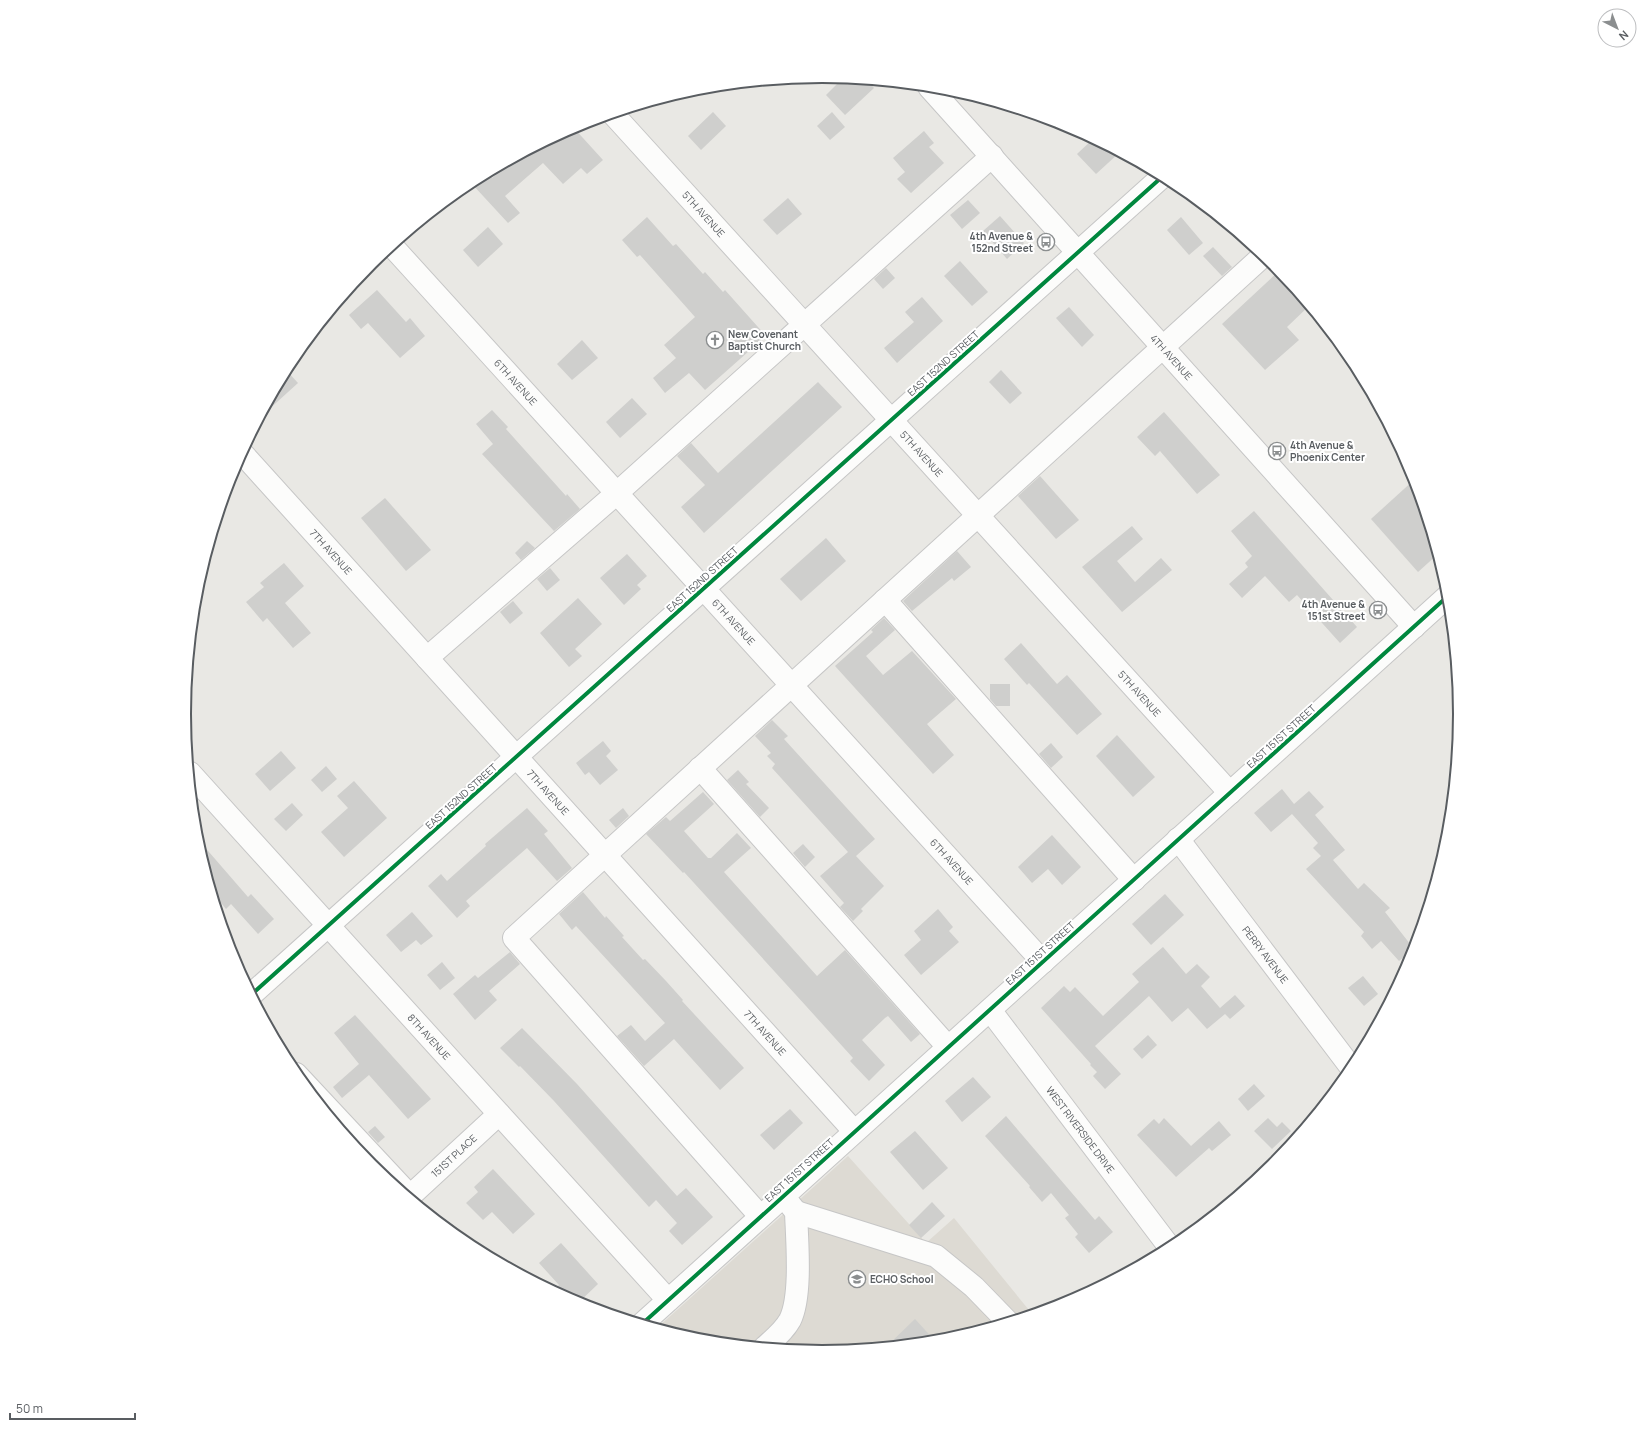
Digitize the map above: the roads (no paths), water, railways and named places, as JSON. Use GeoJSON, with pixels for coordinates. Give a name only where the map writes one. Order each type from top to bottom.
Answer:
{"type":"FeatureCollection","features":[{"type":"Feature","properties":{"kind":"street","name":"4TH AVENUE"},"geometry":{"type":"LineString","coordinates":[[935,93],[1414,626]]}},
{"type":"Feature","properties":{"kind":"street","name":"5TH AVENUE"},"geometry":{"type":"LineString","coordinates":[[617,118],[1230,793]]}},
{"type":"Feature","properties":{"kind":"street"},"geometry":{"type":"LineString","coordinates":[[427,658],[616,493],[992,156]]}},
{"type":"Feature","properties":{"kind":"street","name":"EAST 152ND STREET"},"geometry":{"type":"LineString","coordinates":[[255,991],[1159,181]]}},
{"type":"Feature","properties":{"kind":"street","name":"6TH AVENUE"},"geometry":{"type":"LineString","coordinates":[[395,250],[1043,962]]}},
{"type":"Feature","properties":{"kind":"street"},"geometry":{"type":"LineString","coordinates":[[760,1216],[514,938],[1259,259]]}},
{"type":"Feature","properties":{"kind":"street","name":"7TH AVENUE"},"geometry":{"type":"LineString","coordinates":[[246,457],[854,1132]]}},
{"type":"Feature","properties":{"kind":"street"},"geometry":{"type":"LineString","coordinates":[[885,600],[1134,880]]}},
{"type":"Feature","properties":{"kind":"street","name":"EAST 151ST STREET"},"geometry":{"type":"LineString","coordinates":[[646,1320],[1444,600]]}},
{"type":"Feature","properties":{"kind":"street"},"geometry":{"type":"LineString","coordinates":[[700,768],[948,1047]]}},
{"type":"Feature","properties":{"kind":"street","name":"8TH AVENUE"},"geometry":{"type":"LineString","coordinates":[[194,778],[668,1300]]}},
{"type":"Feature","properties":{"kind":"street","name":"PERRY AVENUE"},"geometry":{"type":"LineString","coordinates":[[1178,839],[1349,1064]]}},
{"type":"Feature","properties":{"kind":"street","name":"WEST RIVERSIDE DRIVE"},"geometry":{"type":"LineString","coordinates":[[990,1010],[1167,1244]]}},
{"type":"Feature","properties":{"kind":"street","name":"151ST PLACE"},"geometry":{"type":"LineString","coordinates":[[413,1195],[499,1114]]}},
{"type":"Feature","properties":{"kind":"street"},"geometry":{"type":"LineString","coordinates":[[340,1121],[381,1165]]}},
{"type":"Feature","properties":{"kind":"street"},"geometry":{"type":"LineString","coordinates":[[782,1196],[796,1212],[936,1256],[974,1287],[1004,1318]]}},
{"type":"Feature","properties":{"kind":"street"},"geometry":{"type":"LineString","coordinates":[[769,1344],[780,1334],[790,1320],[794,1305],[797,1277],[796,1212]]}},
{"type":"Feature","properties":{"kind":"place","name":"4th Avenue & 152nd Street"},"geometry":{"type":"Point","coordinates":[1046,242]}},
{"type":"Feature","properties":{"kind":"place","name":"New Covenant Baptist Church"},"geometry":{"type":"Point","coordinates":[715,340]}},
{"type":"Feature","properties":{"kind":"place","name":"4th Avenue & Phoenix Center"},"geometry":{"type":"Point","coordinates":[1277,451]}},
{"type":"Feature","properties":{"kind":"place","name":"4th Avenue & 151st Street"},"geometry":{"type":"Point","coordinates":[1378,610]}},
{"type":"Feature","properties":{"kind":"place","name":"ECHO School"},"geometry":{"type":"Point","coordinates":[857,1279]}}]}
